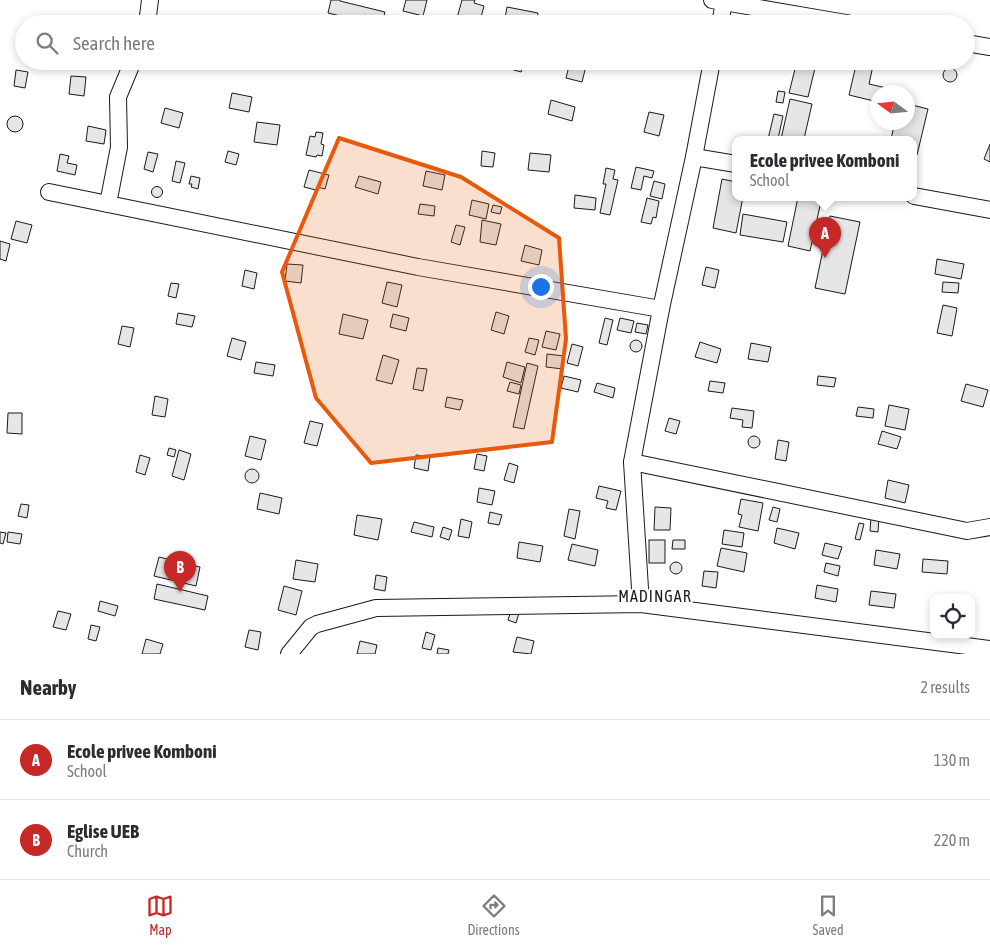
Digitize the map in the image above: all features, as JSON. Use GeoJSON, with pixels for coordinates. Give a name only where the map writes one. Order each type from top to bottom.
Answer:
{"type":"FeatureCollection","features":[{"type":"Feature","properties":{"kind":"street"},"geometry":{"type":"LineString","coordinates":[[148,15],[150,0]]}},
{"type":"Feature","properties":{"kind":"street"},"geometry":{"type":"LineString","coordinates":[[719,15],[718,1],[800,15]]}},
{"type":"Feature","properties":{"kind":"street"},"geometry":{"type":"LineString","coordinates":[[975,44],[990,47]]}},
{"type":"Feature","properties":{"kind":"street"},"geometry":{"type":"LineString","coordinates":[[108,204],[120,147],[118,97],[129,70]]}},
{"type":"Feature","properties":{"kind":"street"},"geometry":{"type":"LineString","coordinates":[[641,604],[632,462],[661,309],[694,157],[710,70]]}},
{"type":"Feature","properties":{"kind":"street"},"geometry":{"type":"LineString","coordinates":[[694,157],[732,163]]}},
{"type":"Feature","properties":{"kind":"street"},"geometry":{"type":"LineString","coordinates":[[49,192],[418,267],[661,309]]}},
{"type":"Feature","properties":{"kind":"street"},"geometry":{"type":"LineString","coordinates":[[917,197],[990,210]]}},
{"type":"Feature","properties":{"kind":"street"},"geometry":{"type":"LineString","coordinates":[[632,462],[967,531],[990,527]]}},
{"type":"Feature","properties":{"kind":"street"},"geometry":{"type":"LineString","coordinates":[[289,654],[311,627],[376,608],[641,604],[944,649],[990,649]]}},
{"type":"Feature","properties":{"kind":"highlighted area"},"geometry":{"type":"Polygon","coordinates":[[[339,138],[461,177],[559,238],[566,339],[552,442],[371,463],[316,398],[282,272],[339,138]]]}},
{"type":"Feature","properties":{"kind":"building"},"geometry":{"type":"Polygon","coordinates":[[[331,0],[340,0],[385,12],[384,15],[336,15],[328,13],[331,0]]]}},
{"type":"Feature","properties":{"kind":"building"},"geometry":{"type":"Polygon","coordinates":[[[406,0],[427,0],[423,15],[403,11],[406,0]]]}},
{"type":"Feature","properties":{"kind":"building"},"geometry":{"type":"Polygon","coordinates":[[[462,0],[475,0],[474,3],[484,6],[482,15],[458,15],[462,0]]]}},
{"type":"Feature","properties":{"kind":"building"},"geometry":{"type":"Polygon","coordinates":[[[507,7],[538,13],[538,15],[506,15],[507,7]]]}},
{"type":"Feature","properties":{"kind":"building"},"geometry":{"type":"Polygon","coordinates":[[[16,70],[28,72],[25,88],[14,86],[16,70]]]}},
{"type":"Feature","properties":{"kind":"building"},"geometry":{"type":"Polygon","coordinates":[[[568,70],[585,70],[582,82],[566,78],[568,70]]]}},
{"type":"Feature","properties":{"kind":"building"},"geometry":{"type":"Polygon","coordinates":[[[795,70],[815,70],[808,97],[789,93],[795,70]]]}},
{"type":"Feature","properties":{"kind":"building"},"geometry":{"type":"Polygon","coordinates":[[[855,70],[872,70],[869,84],[873,85],[870,85],[870,100],[849,95],[855,70]]]}},
{"type":"Feature","properties":{"kind":"building"},"geometry":{"type":"Polygon","coordinates":[[[945,70],[955,70],[955,80],[950,82],[945,80],[943,75],[945,70]]]}},
{"type":"Feature","properties":{"kind":"building"},"geometry":{"type":"Polygon","coordinates":[[[71,76],[86,77],[84,96],[69,94],[71,76]]]}},
{"type":"Feature","properties":{"kind":"building"},"geometry":{"type":"Polygon","coordinates":[[[778,91],[785,92],[783,103],[776,102],[778,91]]]}},
{"type":"Feature","properties":{"kind":"building"},"geometry":{"type":"Polygon","coordinates":[[[232,93],[252,97],[249,112],[229,108],[232,93]]]}},
{"type":"Feature","properties":{"kind":"building"},"geometry":{"type":"Polygon","coordinates":[[[790,99],[812,104],[805,136],[782,136],[790,99]]]}},
{"type":"Feature","properties":{"kind":"building"},"geometry":{"type":"Polygon","coordinates":[[[551,100],[575,107],[572,121],[548,114],[551,100]]]}},
{"type":"Feature","properties":{"kind":"building"},"geometry":{"type":"Polygon","coordinates":[[[915,106],[928,109],[917,155],[917,136],[892,136],[893,130],[915,130],[915,106]]]}},
{"type":"Feature","properties":{"kind":"building"},"geometry":{"type":"Polygon","coordinates":[[[165,108],[183,113],[179,128],[161,123],[165,108]]]}},
{"type":"Feature","properties":{"kind":"building"},"geometry":{"type":"Polygon","coordinates":[[[649,112],[664,115],[659,136],[644,132],[649,112]]]}},
{"type":"Feature","properties":{"kind":"building"},"geometry":{"type":"Polygon","coordinates":[[[774,114],[783,116],[779,136],[769,136],[774,114]]]}},
{"type":"Feature","properties":{"kind":"building"},"geometry":{"type":"Polygon","coordinates":[[[15,116],[21,118],[23,124],[21,130],[15,132],[9,130],[7,124],[9,118],[15,116]]]}},
{"type":"Feature","properties":{"kind":"building"},"geometry":{"type":"Polygon","coordinates":[[[257,122],[280,125],[277,145],[254,142],[257,122]]]}},
{"type":"Feature","properties":{"kind":"building"},"geometry":{"type":"Polygon","coordinates":[[[88,126],[106,130],[104,144],[86,141],[88,126]]]}},
{"type":"Feature","properties":{"kind":"building"},"geometry":{"type":"Polygon","coordinates":[[[316,132],[323,133],[321,144],[324,145],[322,156],[306,155],[310,136],[315,137],[316,132]]]}},
{"type":"Feature","properties":{"kind":"building"},"geometry":{"type":"Polygon","coordinates":[[[990,144],[990,162],[984,159],[990,144]]]}},
{"type":"Feature","properties":{"kind":"building"},"geometry":{"type":"Polygon","coordinates":[[[228,151],[239,154],[236,165],[225,162],[228,151]]]}},
{"type":"Feature","properties":{"kind":"building"},"geometry":{"type":"Polygon","coordinates":[[[482,151],[495,153],[493,167],[481,166],[482,151]]]}},
{"type":"Feature","properties":{"kind":"building"},"geometry":{"type":"Polygon","coordinates":[[[148,152],[158,154],[153,172],[144,169],[148,152]]]}},
{"type":"Feature","properties":{"kind":"building"},"geometry":{"type":"Polygon","coordinates":[[[530,153],[551,155],[549,172],[528,170],[530,153]]]}},
{"type":"Feature","properties":{"kind":"building"},"geometry":{"type":"Polygon","coordinates":[[[60,154],[69,156],[67,163],[77,165],[75,175],[57,171],[60,154]]]}},
{"type":"Feature","properties":{"kind":"building"},"geometry":{"type":"Polygon","coordinates":[[[176,161],[185,163],[180,183],[172,181],[176,161]]]}},
{"type":"Feature","properties":{"kind":"building"},"geometry":{"type":"Polygon","coordinates":[[[636,167],[654,171],[652,178],[644,176],[641,190],[631,188],[636,167]]]}},
{"type":"Feature","properties":{"kind":"building"},"geometry":{"type":"Polygon","coordinates":[[[606,168],[615,170],[613,179],[618,180],[610,215],[600,213],[606,184],[603,184],[606,168]]]}},
{"type":"Feature","properties":{"kind":"building"},"geometry":{"type":"Polygon","coordinates":[[[309,170],[329,175],[325,189],[317,187],[316,190],[304,187],[309,170]]]}},
{"type":"Feature","properties":{"kind":"building"},"geometry":{"type":"Polygon","coordinates":[[[426,171],[445,175],[442,190],[423,186],[426,171]]]}},
{"type":"Feature","properties":{"kind":"building"},"geometry":{"type":"Polygon","coordinates":[[[191,176],[200,178],[198,189],[191,187],[192,184],[189,184],[191,176]]]}},
{"type":"Feature","properties":{"kind":"building"},"geometry":{"type":"Polygon","coordinates":[[[359,176],[381,182],[378,194],[355,187],[359,176]]]}},
{"type":"Feature","properties":{"kind":"building"},"geometry":{"type":"Polygon","coordinates":[[[722,179],[732,181],[732,201],[742,201],[736,233],[713,228],[722,179]]]}},
{"type":"Feature","properties":{"kind":"building"},"geometry":{"type":"Polygon","coordinates":[[[654,181],[665,184],[662,199],[650,196],[654,181]]]}},
{"type":"Feature","properties":{"kind":"building"},"geometry":{"type":"Polygon","coordinates":[[[155,187],[159,187],[162,192],[161,196],[155,197],[152,194],[152,190],[155,187]]]}},
{"type":"Feature","properties":{"kind":"building"},"geometry":{"type":"Polygon","coordinates":[[[575,195],[596,198],[595,210],[574,208],[575,195]]]}},
{"type":"Feature","properties":{"kind":"building"},"geometry":{"type":"Polygon","coordinates":[[[647,198],[659,201],[656,218],[653,217],[651,224],[641,222],[647,198]]]}},
{"type":"Feature","properties":{"kind":"building"},"geometry":{"type":"Polygon","coordinates":[[[472,200],[489,204],[486,219],[469,215],[472,200]]]}},
{"type":"Feature","properties":{"kind":"building"},"geometry":{"type":"Polygon","coordinates":[[[797,201],[821,201],[810,251],[788,246],[797,201]]]}},
{"type":"Feature","properties":{"kind":"building"},"geometry":{"type":"Polygon","coordinates":[[[420,204],[435,206],[434,216],[418,214],[420,204]]]}},
{"type":"Feature","properties":{"kind":"building"},"geometry":{"type":"Polygon","coordinates":[[[493,205],[502,207],[500,214],[491,212],[493,205]]]}},
{"type":"Feature","properties":{"kind":"building"},"geometry":{"type":"Polygon","coordinates":[[[743,214],[787,222],[783,242],[740,235],[743,214]]]}},
{"type":"Feature","properties":{"kind":"building"},"geometry":{"type":"Polygon","coordinates":[[[830,216],[860,222],[845,294],[815,288],[830,216]]]}},
{"type":"Feature","properties":{"kind":"building"},"geometry":{"type":"Polygon","coordinates":[[[482,220],[501,224],[496,245],[480,242],[482,220]]]}},
{"type":"Feature","properties":{"kind":"building"},"geometry":{"type":"Polygon","coordinates":[[[16,221],[32,225],[27,243],[11,239],[16,221]]]}},
{"type":"Feature","properties":{"kind":"building"},"geometry":{"type":"Polygon","coordinates":[[[456,225],[465,227],[460,245],[451,242],[456,225]]]}},
{"type":"Feature","properties":{"kind":"building"},"geometry":{"type":"Polygon","coordinates":[[[0,241],[10,244],[6,261],[0,259],[0,241]]]}},
{"type":"Feature","properties":{"kind":"building"},"geometry":{"type":"Polygon","coordinates":[[[525,245],[542,250],[539,265],[521,261],[525,245]]]}},
{"type":"Feature","properties":{"kind":"building"},"geometry":{"type":"Polygon","coordinates":[[[937,259],[964,264],[961,279],[935,274],[937,259]]]}},
{"type":"Feature","properties":{"kind":"building"},"geometry":{"type":"Polygon","coordinates":[[[287,264],[303,265],[301,283],[285,281],[287,264]]]}},
{"type":"Feature","properties":{"kind":"building"},"geometry":{"type":"Polygon","coordinates":[[[706,267],[719,270],[715,288],[702,285],[706,267]]]}},
{"type":"Feature","properties":{"kind":"building"},"geometry":{"type":"Polygon","coordinates":[[[245,270],[257,273],[254,289],[242,286],[245,270]]]}},
{"type":"Feature","properties":{"kind":"building"},"geometry":{"type":"Polygon","coordinates":[[[387,282],[402,285],[397,307],[382,303],[387,282]]]}},
{"type":"Feature","properties":{"kind":"building"},"geometry":{"type":"Polygon","coordinates":[[[943,282],[959,283],[958,293],[942,292],[943,282]]]}},
{"type":"Feature","properties":{"kind":"building"},"geometry":{"type":"Polygon","coordinates":[[[171,283],[179,284],[176,298],[168,296],[171,283]]]}},
{"type":"Feature","properties":{"kind":"building"},"geometry":{"type":"Polygon","coordinates":[[[943,305],[957,308],[952,336],[937,333],[943,305]]]}},
{"type":"Feature","properties":{"kind":"building"},"geometry":{"type":"Polygon","coordinates":[[[496,312],[509,316],[504,334],[491,330],[496,312]]]}},
{"type":"Feature","properties":{"kind":"building"},"geometry":{"type":"Polygon","coordinates":[[[178,313],[195,316],[192,327],[176,324],[178,313]]]}},
{"type":"Feature","properties":{"kind":"building"},"geometry":{"type":"Polygon","coordinates":[[[343,314],[368,320],[363,339],[339,334],[343,314]]]}},
{"type":"Feature","properties":{"kind":"building"},"geometry":{"type":"Polygon","coordinates":[[[393,314],[409,318],[406,331],[390,327],[393,314]]]}},
{"type":"Feature","properties":{"kind":"building"},"geometry":{"type":"Polygon","coordinates":[[[605,318],[613,320],[607,345],[599,343],[605,318]]]}},
{"type":"Feature","properties":{"kind":"building"},"geometry":{"type":"Polygon","coordinates":[[[620,318],[634,321],[631,333],[617,330],[620,318]]]}},
{"type":"Feature","properties":{"kind":"building"},"geometry":{"type":"Polygon","coordinates":[[[637,323],[648,325],[646,334],[635,332],[637,323]]]}},
{"type":"Feature","properties":{"kind":"building"},"geometry":{"type":"Polygon","coordinates":[[[122,326],[134,328],[130,347],[118,344],[122,326]]]}},
{"type":"Feature","properties":{"kind":"building"},"geometry":{"type":"Polygon","coordinates":[[[546,331],[560,334],[556,350],[542,347],[546,331]]]}},
{"type":"Feature","properties":{"kind":"building"},"geometry":{"type":"Polygon","coordinates":[[[232,338],[246,342],[241,360],[227,356],[232,338]]]}},
{"type":"Feature","properties":{"kind":"building"},"geometry":{"type":"Polygon","coordinates":[[[529,338],[539,340],[535,355],[525,352],[529,338]]]}},
{"type":"Feature","properties":{"kind":"building"},"geometry":{"type":"Polygon","coordinates":[[[634,340],[638,340],[642,346],[638,352],[634,352],[630,348],[630,344],[634,340]]]}},
{"type":"Feature","properties":{"kind":"building"},"geometry":{"type":"Polygon","coordinates":[[[700,342],[721,349],[717,363],[695,357],[700,342]]]}},
{"type":"Feature","properties":{"kind":"building"},"geometry":{"type":"Polygon","coordinates":[[[751,343],[771,347],[768,362],[748,359],[751,343]]]}},
{"type":"Feature","properties":{"kind":"building"},"geometry":{"type":"Polygon","coordinates":[[[572,344],[583,347],[578,366],[567,363],[572,344]]]}},
{"type":"Feature","properties":{"kind":"building"},"geometry":{"type":"Polygon","coordinates":[[[547,354],[564,356],[563,369],[546,367],[547,354]]]}},
{"type":"Feature","properties":{"kind":"building"},"geometry":{"type":"Polygon","coordinates":[[[383,355],[399,360],[392,384],[376,380],[383,355]]]}},
{"type":"Feature","properties":{"kind":"building"},"geometry":{"type":"Polygon","coordinates":[[[256,362],[275,365],[273,376],[254,373],[256,362]]]}},
{"type":"Feature","properties":{"kind":"building"},"geometry":{"type":"Polygon","coordinates":[[[507,362],[525,367],[521,383],[503,377],[507,362]]]}},
{"type":"Feature","properties":{"kind":"building"},"geometry":{"type":"Polygon","coordinates":[[[527,363],[538,366],[524,429],[513,427],[527,363]]]}},
{"type":"Feature","properties":{"kind":"building"},"geometry":{"type":"Polygon","coordinates":[[[417,368],[427,369],[423,391],[413,389],[417,368]]]}},
{"type":"Feature","properties":{"kind":"building"},"geometry":{"type":"Polygon","coordinates":[[[564,376],[581,380],[578,392],[561,388],[564,376]]]}},
{"type":"Feature","properties":{"kind":"building"},"geometry":{"type":"Polygon","coordinates":[[[818,376],[836,378],[834,387],[817,385],[818,376]]]}},
{"type":"Feature","properties":{"kind":"building"},"geometry":{"type":"Polygon","coordinates":[[[710,381],[725,383],[723,393],[708,391],[710,381]]]}},
{"type":"Feature","properties":{"kind":"building"},"geometry":{"type":"Polygon","coordinates":[[[510,382],[521,385],[519,394],[507,391],[510,382]]]}},
{"type":"Feature","properties":{"kind":"building"},"geometry":{"type":"Polygon","coordinates":[[[597,383],[615,388],[613,398],[594,392],[597,383]]]}},
{"type":"Feature","properties":{"kind":"building"},"geometry":{"type":"Polygon","coordinates":[[[966,384],[988,390],[983,407],[961,401],[966,384]]]}},
{"type":"Feature","properties":{"kind":"building"},"geometry":{"type":"Polygon","coordinates":[[[155,396],[168,399],[165,417],[152,415],[155,396]]]}},
{"type":"Feature","properties":{"kind":"building"},"geometry":{"type":"Polygon","coordinates":[[[447,397],[463,400],[460,410],[445,407],[447,397]]]}},
{"type":"Feature","properties":{"kind":"building"},"geometry":{"type":"Polygon","coordinates":[[[889,405],[909,409],[905,430],[885,426],[889,405]]]}},
{"type":"Feature","properties":{"kind":"building"},"geometry":{"type":"Polygon","coordinates":[[[858,407],[874,409],[873,418],[856,416],[858,407]]]}},
{"type":"Feature","properties":{"kind":"building"},"geometry":{"type":"Polygon","coordinates":[[[732,408],[754,411],[752,428],[742,427],[743,420],[730,418],[732,408]]]}},
{"type":"Feature","properties":{"kind":"building"},"geometry":{"type":"Polygon","coordinates":[[[8,413],[22,413],[22,434],[7,433],[8,413]]]}},
{"type":"Feature","properties":{"kind":"building"},"geometry":{"type":"Polygon","coordinates":[[[669,418],[680,421],[676,434],[665,431],[669,418]]]}},
{"type":"Feature","properties":{"kind":"building"},"geometry":{"type":"Polygon","coordinates":[[[310,421],[323,424],[317,446],[304,443],[310,421]]]}},
{"type":"Feature","properties":{"kind":"building"},"geometry":{"type":"Polygon","coordinates":[[[882,431],[901,437],[897,449],[878,444],[882,431]]]}},
{"type":"Feature","properties":{"kind":"building"},"geometry":{"type":"Polygon","coordinates":[[[250,436],[266,440],[261,460],[245,456],[250,436]]]}},
{"type":"Feature","properties":{"kind":"building"},"geometry":{"type":"Polygon","coordinates":[[[756,436],[759,437],[759,447],[752,448],[749,447],[748,440],[749,437],[756,436]]]}},
{"type":"Feature","properties":{"kind":"building"},"geometry":{"type":"Polygon","coordinates":[[[778,440],[789,442],[786,461],[775,459],[778,440]]]}},
{"type":"Feature","properties":{"kind":"building"},"geometry":{"type":"Polygon","coordinates":[[[169,448],[176,450],[174,457],[167,455],[169,448]]]}},
{"type":"Feature","properties":{"kind":"building"},"geometry":{"type":"Polygon","coordinates":[[[179,450],[191,454],[184,480],[172,476],[179,450]]]}},
{"type":"Feature","properties":{"kind":"building"},"geometry":{"type":"Polygon","coordinates":[[[477,454],[487,456],[484,471],[474,469],[477,454]]]}},
{"type":"Feature","properties":{"kind":"building"},"geometry":{"type":"Polygon","coordinates":[[[140,455],[150,458],[145,475],[136,472],[140,455]]]}},
{"type":"Feature","properties":{"kind":"building"},"geometry":{"type":"Polygon","coordinates":[[[416,455],[430,457],[428,471],[414,468],[416,455]]]}},
{"type":"Feature","properties":{"kind":"building"},"geometry":{"type":"Polygon","coordinates":[[[509,463],[518,466],[514,483],[504,480],[509,463]]]}},
{"type":"Feature","properties":{"kind":"building"},"geometry":{"type":"Polygon","coordinates":[[[252,469],[257,471],[259,476],[257,481],[252,483],[247,481],[245,476],[247,471],[252,469]]]}},
{"type":"Feature","properties":{"kind":"building"},"geometry":{"type":"Polygon","coordinates":[[[888,480],[909,485],[905,503],[885,498],[888,480]]]}},
{"type":"Feature","properties":{"kind":"building"},"geometry":{"type":"Polygon","coordinates":[[[599,486],[621,491],[616,510],[606,508],[608,501],[596,498],[599,486]]]}},
{"type":"Feature","properties":{"kind":"building"},"geometry":{"type":"Polygon","coordinates":[[[479,488],[495,491],[492,505],[477,502],[479,488]]]}},
{"type":"Feature","properties":{"kind":"building"},"geometry":{"type":"Polygon","coordinates":[[[260,493],[282,498],[279,514],[257,509],[260,493]]]}},
{"type":"Feature","properties":{"kind":"building"},"geometry":{"type":"Polygon","coordinates":[[[741,499],[763,503],[758,531],[739,527],[742,515],[738,514],[741,499]]]}},
{"type":"Feature","properties":{"kind":"building"},"geometry":{"type":"Polygon","coordinates":[[[21,504],[29,505],[27,518],[18,516],[21,504]]]}},
{"type":"Feature","properties":{"kind":"building"},"geometry":{"type":"Polygon","coordinates":[[[655,507],[671,508],[670,530],[654,530],[655,507]]]}},
{"type":"Feature","properties":{"kind":"building"},"geometry":{"type":"Polygon","coordinates":[[[773,507],[780,509],[777,522],[769,520],[773,507]]]}},
{"type":"Feature","properties":{"kind":"building"},"geometry":{"type":"Polygon","coordinates":[[[569,509],[580,511],[575,539],[564,536],[569,509]]]}},
{"type":"Feature","properties":{"kind":"building"},"geometry":{"type":"Polygon","coordinates":[[[490,512],[502,515],[499,525],[488,523],[490,512]]]}},
{"type":"Feature","properties":{"kind":"building"},"geometry":{"type":"Polygon","coordinates":[[[357,515],[382,519],[378,540],[354,535],[357,515]]]}},
{"type":"Feature","properties":{"kind":"building"},"geometry":{"type":"Polygon","coordinates":[[[871,517],[879,517],[878,532],[870,531],[871,517]]]}},
{"type":"Feature","properties":{"kind":"building"},"geometry":{"type":"Polygon","coordinates":[[[461,519],[472,522],[469,538],[458,536],[461,519]]]}},
{"type":"Feature","properties":{"kind":"building"},"geometry":{"type":"Polygon","coordinates":[[[414,522],[434,527],[432,537],[411,532],[414,522]]]}},
{"type":"Feature","properties":{"kind":"building"},"geometry":{"type":"Polygon","coordinates":[[[859,523],[864,524],[860,540],[855,539],[859,523]]]}},
{"type":"Feature","properties":{"kind":"building"},"geometry":{"type":"Polygon","coordinates":[[[443,527],[452,530],[449,540],[440,537],[443,527]]]}},
{"type":"Feature","properties":{"kind":"building"},"geometry":{"type":"Polygon","coordinates":[[[777,528],[799,533],[795,549],[774,543],[777,528]]]}},
{"type":"Feature","properties":{"kind":"building"},"geometry":{"type":"Polygon","coordinates":[[[724,530],[744,533],[742,547],[722,544],[724,530]]]}},
{"type":"Feature","properties":{"kind":"building"},"geometry":{"type":"Polygon","coordinates":[[[0,532],[6,533],[3,544],[0,543],[0,532]]]}},
{"type":"Feature","properties":{"kind":"building"},"geometry":{"type":"Polygon","coordinates":[[[8,532],[22,534],[20,544],[7,542],[8,532]]]}},
{"type":"Feature","properties":{"kind":"building"},"geometry":{"type":"Polygon","coordinates":[[[649,540],[665,540],[665,563],[649,563],[649,540]]]}},
{"type":"Feature","properties":{"kind":"building"},"geometry":{"type":"Polygon","coordinates":[[[673,540],[685,540],[685,549],[672,549],[673,540]]]}},
{"type":"Feature","properties":{"kind":"building"},"geometry":{"type":"Polygon","coordinates":[[[519,542],[543,546],[540,562],[517,558],[519,542]]]}},
{"type":"Feature","properties":{"kind":"building"},"geometry":{"type":"Polygon","coordinates":[[[825,543],[842,547],[838,559],[822,555],[825,543]]]}},
{"type":"Feature","properties":{"kind":"building"},"geometry":{"type":"Polygon","coordinates":[[[572,544],[598,550],[595,566],[568,560],[572,544]]]}},
{"type":"Feature","properties":{"kind":"building"},"geometry":{"type":"Polygon","coordinates":[[[721,548],[747,553],[744,572],[717,566],[721,548]]]}},
{"type":"Feature","properties":{"kind":"building"},"geometry":{"type":"Polygon","coordinates":[[[876,550],[900,554],[897,569],[874,565],[876,550]]]}},
{"type":"Feature","properties":{"kind":"building"},"geometry":{"type":"Polygon","coordinates":[[[159,557],[200,567],[196,586],[154,576],[159,557]]]}},
{"type":"Feature","properties":{"kind":"building"},"geometry":{"type":"Polygon","coordinates":[[[923,559],[948,561],[947,574],[922,572],[923,559]]]}},
{"type":"Feature","properties":{"kind":"building"},"geometry":{"type":"Polygon","coordinates":[[[296,560],[318,564],[315,582],[293,579],[296,560]]]}},
{"type":"Feature","properties":{"kind":"building"},"geometry":{"type":"Polygon","coordinates":[[[674,562],[678,562],[682,568],[678,574],[674,574],[670,570],[670,566],[674,562]]]}},
{"type":"Feature","properties":{"kind":"building"},"geometry":{"type":"Polygon","coordinates":[[[826,563],[840,566],[838,576],[824,572],[826,563]]]}},
{"type":"Feature","properties":{"kind":"building"},"geometry":{"type":"Polygon","coordinates":[[[704,571],[718,572],[716,588],[702,586],[704,571]]]}},
{"type":"Feature","properties":{"kind":"building"},"geometry":{"type":"Polygon","coordinates":[[[376,575],[387,577],[385,591],[374,589],[376,575]]]}},
{"type":"Feature","properties":{"kind":"building"},"geometry":{"type":"Polygon","coordinates":[[[157,584],[208,596],[205,610],[154,599],[157,584]]]}},
{"type":"Feature","properties":{"kind":"building"},"geometry":{"type":"Polygon","coordinates":[[[817,585],[838,589],[836,602],[815,598],[817,585]]]}},
{"type":"Feature","properties":{"kind":"building"},"geometry":{"type":"Polygon","coordinates":[[[284,586],[302,591],[296,615],[278,610],[284,586]]]}},
{"type":"Feature","properties":{"kind":"building"},"geometry":{"type":"Polygon","coordinates":[[[871,591],[896,594],[894,608],[869,605],[871,591]]]}},
{"type":"Feature","properties":{"kind":"building"},"geometry":{"type":"Polygon","coordinates":[[[100,601],[118,606],[115,616],[98,611],[100,601]]]}},
{"type":"Feature","properties":{"kind":"building"},"geometry":{"type":"Polygon","coordinates":[[[58,611],[71,614],[66,630],[53,627],[58,611]]]}},
{"type":"Feature","properties":{"kind":"building"},"geometry":{"type":"Polygon","coordinates":[[[511,611],[519,613],[516,623],[508,620],[511,611]]]}},
{"type":"Feature","properties":{"kind":"building"},"geometry":{"type":"Polygon","coordinates":[[[91,625],[100,627],[96,641],[88,639],[91,625]]]}},
{"type":"Feature","properties":{"kind":"building"},"geometry":{"type":"Polygon","coordinates":[[[249,630],[261,632],[258,650],[245,647],[249,630]]]}},
{"type":"Feature","properties":{"kind":"building"},"geometry":{"type":"Polygon","coordinates":[[[426,632],[435,635],[431,650],[422,648],[426,632]]]}},
{"type":"Feature","properties":{"kind":"building"},"geometry":{"type":"Polygon","coordinates":[[[517,637],[534,641],[531,654],[513,652],[517,637]]]}},
{"type":"Feature","properties":{"kind":"building"},"geometry":{"type":"Polygon","coordinates":[[[146,639],[163,644],[160,654],[142,654],[146,639]]]}},
{"type":"Feature","properties":{"kind":"building"},"geometry":{"type":"Polygon","coordinates":[[[360,641],[377,645],[375,654],[357,654],[360,641]]]}},
{"type":"Feature","properties":{"kind":"building"},"geometry":{"type":"Polygon","coordinates":[[[438,648],[449,650],[448,654],[437,654],[438,648]]]}},
{"type":"Feature","properties":{"kind":"place","name":"Ecole privee Komboni"},"geometry":{"type":"Point","coordinates":[825,258]}},
{"type":"Feature","properties":{"kind":"place","name":"Eglise UEB"},"geometry":{"type":"Point","coordinates":[180,592]}},
{"type":"Feature","properties":{"kind":"district","name":"MADINGAR"},"geometry":{"type":"Point","coordinates":[655,596]}}]}
